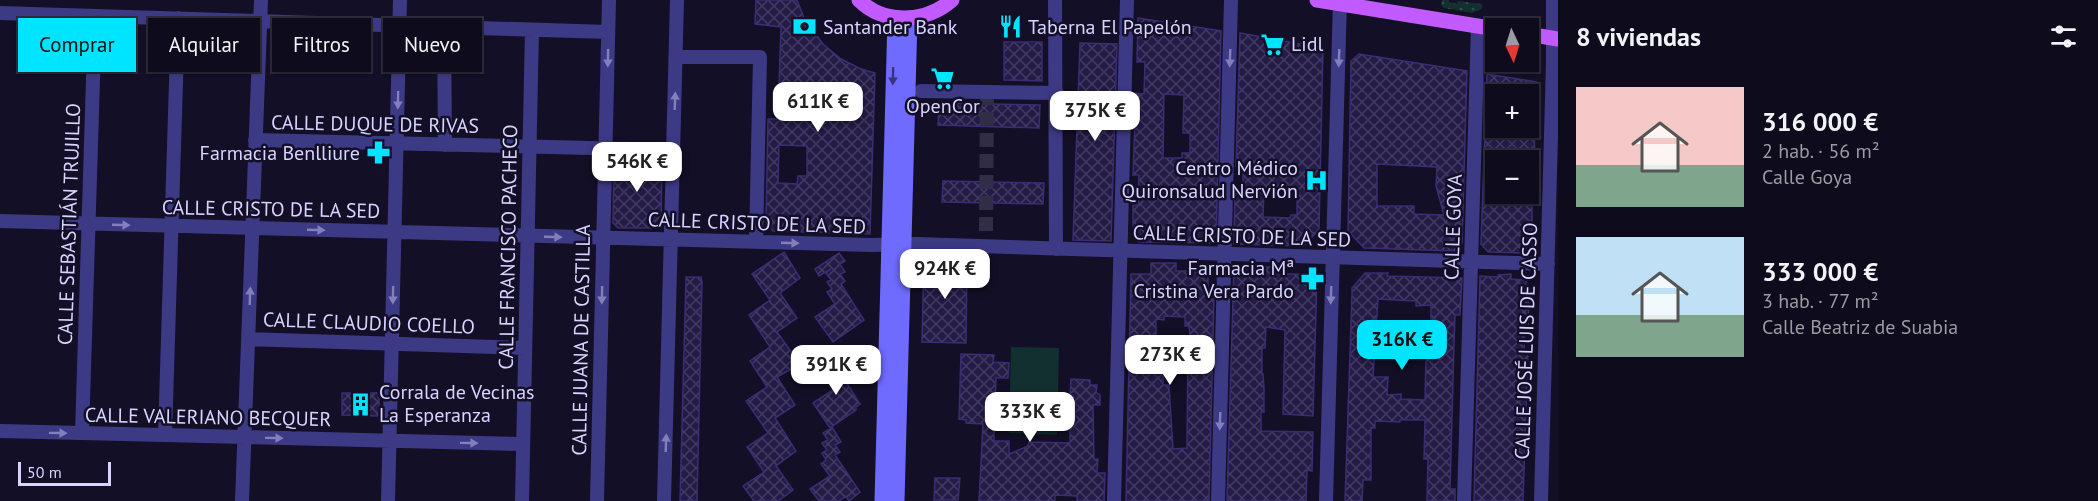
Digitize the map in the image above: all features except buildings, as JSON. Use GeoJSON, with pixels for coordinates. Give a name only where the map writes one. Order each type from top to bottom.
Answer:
{"type":"FeatureCollection","features":[{"type":"Feature","properties":{"kind":"main road"},"geometry":{"type":"LineString","coordinates":[[859,0],[872,10],[895,18],[928,15],[952,0]]}},
{"type":"Feature","properties":{"kind":"main road"},"geometry":{"type":"LineString","coordinates":[[1317,0],[1485,27]]}},
{"type":"Feature","properties":{"kind":"main road"},"geometry":{"type":"LineString","coordinates":[[882,501],[895,18]]}},
{"type":"Feature","properties":{"kind":"main road"},"geometry":{"type":"LineString","coordinates":[[897,501],[910,18]]}},
{"type":"Feature","properties":{"kind":"main road"},"geometry":{"type":"LineString","coordinates":[[1539,36],[1555,39]]}},
{"type":"Feature","properties":{"kind":"street"},"geometry":{"type":"LineString","coordinates":[[261,0],[260,21],[383,25]]}},
{"type":"Feature","properties":{"kind":"street"},"geometry":{"type":"LineString","coordinates":[[400,0],[400,18]]}},
{"type":"Feature","properties":{"kind":"street","name":"CALLE JUANA DE CASTILLA"},"geometry":{"type":"LineString","coordinates":[[597,501],[609,0]]}},
{"type":"Feature","properties":{"kind":"street"},"geometry":{"type":"LineString","coordinates":[[664,501],[677,0]]}},
{"type":"Feature","properties":{"kind":"street"},"geometry":{"type":"LineString","coordinates":[[1055,0],[1056,249]]}},
{"type":"Feature","properties":{"kind":"street"},"geometry":{"type":"LineString","coordinates":[[1114,501],[1127,0]]}},
{"type":"Feature","properties":{"kind":"street"},"geometry":{"type":"LineString","coordinates":[[1218,501],[1231,0]]}},
{"type":"Feature","properties":{"kind":"street","name":"CALLE JOSÉ LUIS DE CASSO"},"geometry":{"type":"LineString","coordinates":[[1541,501],[1555,39],[1553,0]]}},
{"type":"Feature","properties":{"kind":"street"},"geometry":{"type":"LineString","coordinates":[[1326,501],[1340,2]]}},
{"type":"Feature","properties":{"kind":"street"},"geometry":{"type":"LineString","coordinates":[[0,13],[178,18]]}},
{"type":"Feature","properties":{"kind":"street","name":"CALLE SEBASTIÁN TRUJILLO"},"geometry":{"type":"LineString","coordinates":[[82,433],[95,16]]}},
{"type":"Feature","properties":{"kind":"street","name":"CALLE GOYA"},"geometry":{"type":"LineString","coordinates":[[1464,501],[1478,26]]}},
{"type":"Feature","properties":{"kind":"street"},"geometry":{"type":"LineString","coordinates":[[482,28],[608,32]]}},
{"type":"Feature","properties":{"kind":"street","name":"CALLE FRANCISCO PACHECO"},"geometry":{"type":"LineString","coordinates":[[522,501],[532,30]]}},
{"type":"Feature","properties":{"kind":"street"},"geometry":{"type":"LineString","coordinates":[[676,57],[760,57],[756,242]]}},
{"type":"Feature","properties":{"kind":"street"},"geometry":{"type":"LineString","coordinates":[[165,435],[177,72]]}},
{"type":"Feature","properties":{"kind":"street"},"geometry":{"type":"LineString","coordinates":[[242,501],[258,72]]}},
{"type":"Feature","properties":{"kind":"street"},"geometry":{"type":"LineString","coordinates":[[388,501],[399,72]]}},
{"type":"Feature","properties":{"kind":"street"},"geometry":{"type":"LineString","coordinates":[[444,72],[445,145]]}},
{"type":"Feature","properties":{"kind":"street"},"geometry":{"type":"LineString","coordinates":[[921,91],[1056,93]]}},
{"type":"Feature","properties":{"kind":"street","name":"CALLE DUQUE DE RIVAS"},"geometry":{"type":"LineString","coordinates":[[255,140],[674,150]]}},
{"type":"Feature","properties":{"kind":"street","name":"CALLE CRISTO DE LA SED"},"geometry":{"type":"LineString","coordinates":[[0,221],[671,240],[905,244],[1548,264]]}},
{"type":"Feature","properties":{"kind":"street","name":"CALLE CLAUDIO COELLO"},"geometry":{"type":"LineString","coordinates":[[248,339],[525,348]]}},
{"type":"Feature","properties":{"kind":"street","name":"CALLE VALERIANO BECQUER"},"geometry":{"type":"LineString","coordinates":[[0,431],[523,444]]}},
{"type":"Feature","properties":{"kind":"green space"},"geometry":{"type":"Polygon","coordinates":[[[1442,0],[1449,0],[1457,4],[1458,1],[1482,4],[1482,9],[1472,13],[1444,8],[1441,5],[1442,0]]]}},
{"type":"Feature","properties":{"kind":"green space"},"geometry":{"type":"Polygon","coordinates":[[[1011,347],[1059,348],[1057,435],[1009,433],[1011,347]]]}},
{"type":"Feature","properties":{"kind":"tunnel"},"geometry":{"type":"LineString","coordinates":[[986,231],[987,92]]}},
{"type":"Feature","properties":{"kind":"place","name":"Santander Bank"},"geometry":{"type":"Point","coordinates":[805,27]}},
{"type":"Feature","properties":{"kind":"place","name":"Taberna El Papelón"},"geometry":{"type":"Point","coordinates":[1010,27]}},
{"type":"Feature","properties":{"kind":"place","name":"Lidl"},"geometry":{"type":"Point","coordinates":[1273,44]}},
{"type":"Feature","properties":{"kind":"place","name":"OpenCor"},"geometry":{"type":"Point","coordinates":[943,79]}},
{"type":"Feature","properties":{"kind":"place","name":"Farmacia Benlliure"},"geometry":{"type":"Point","coordinates":[378,153]}},
{"type":"Feature","properties":{"kind":"place","name":"Centro Médico Quironsalud Nervión"},"geometry":{"type":"Point","coordinates":[1316,180]}},
{"type":"Feature","properties":{"kind":"place","name":"Farmacia Mª Cristina Vera Pardo"},"geometry":{"type":"Point","coordinates":[1312,279]}},
{"type":"Feature","properties":{"kind":"place","name":"Corrala de Vecinas La Esperanza"},"geometry":{"type":"Point","coordinates":[361,404]}}]}
